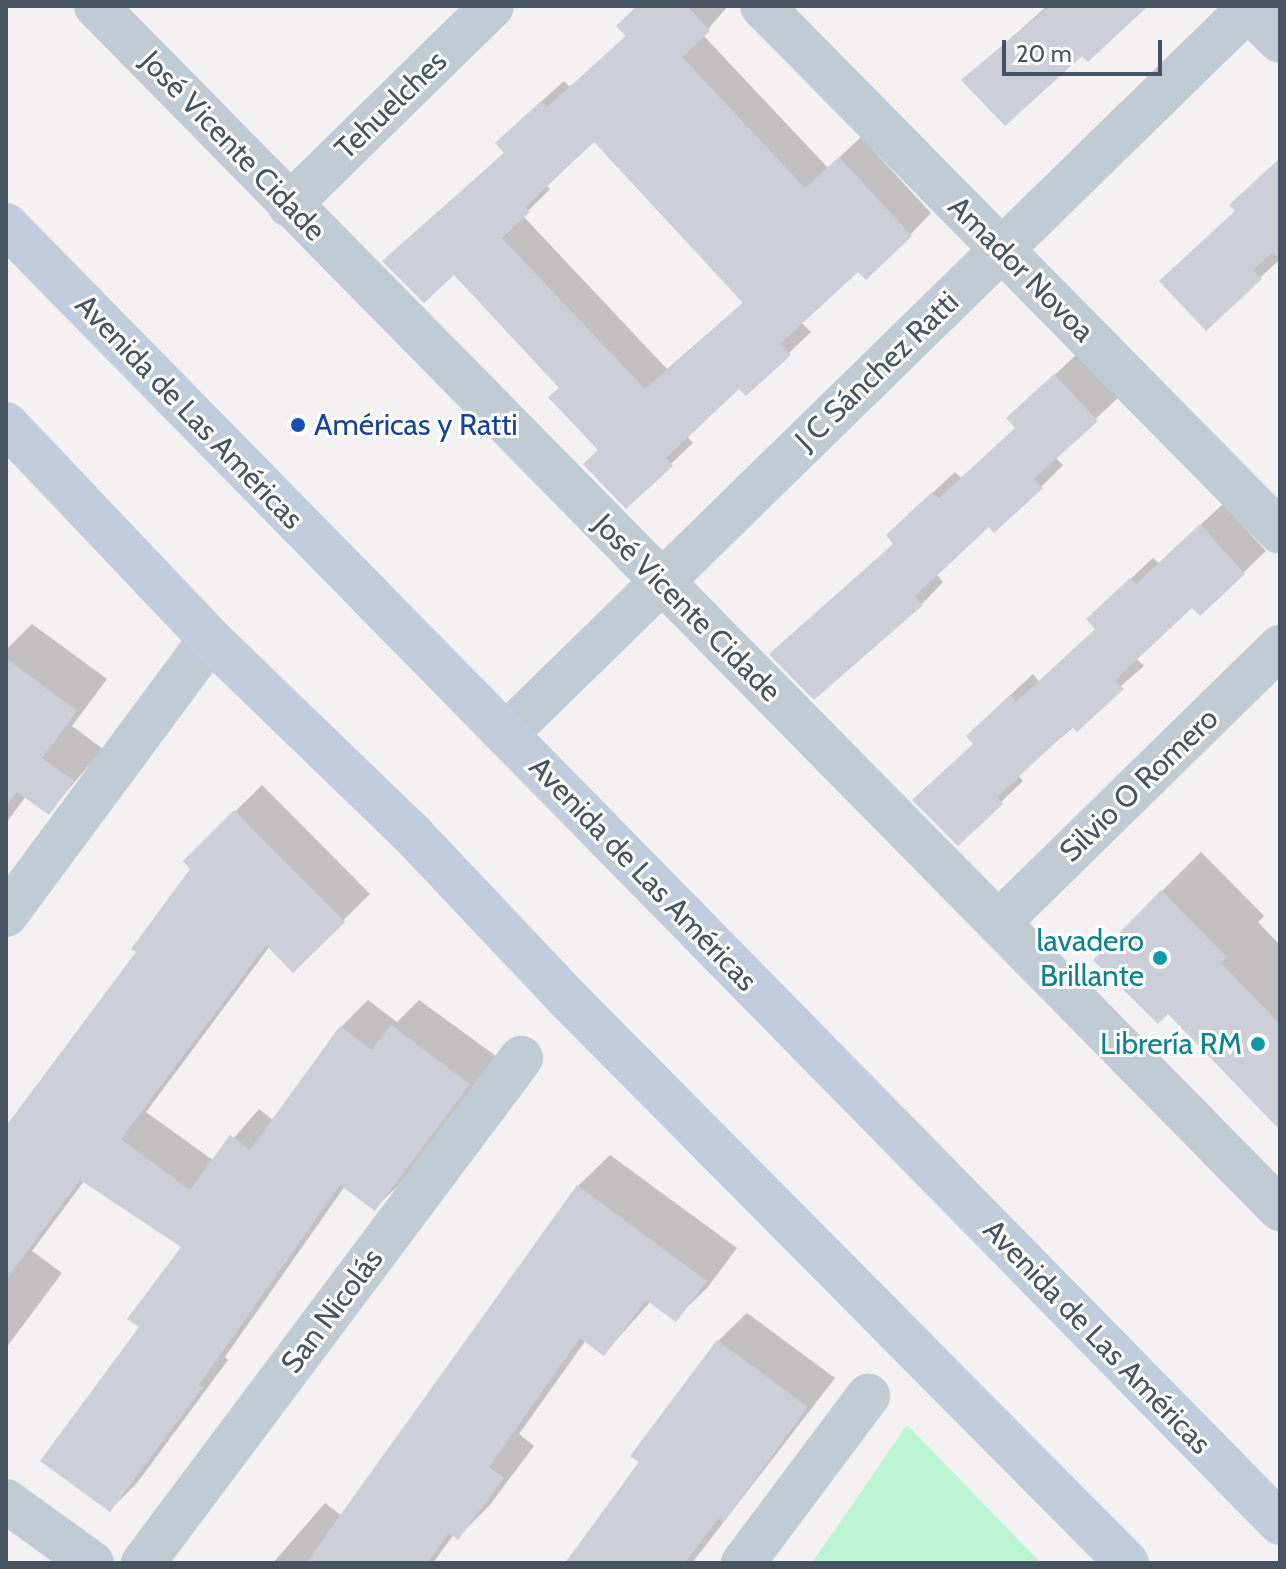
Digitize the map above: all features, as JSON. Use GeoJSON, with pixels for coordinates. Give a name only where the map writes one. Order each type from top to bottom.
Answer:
{"type":"FeatureCollection","features":[{"type":"Feature","properties":{"kind":"main road","name":"Avenida de Las Américas"},"geometry":{"type":"LineString","coordinates":[[6,225],[1280,1523]]}},
{"type":"Feature","properties":{"kind":"main road"},"geometry":{"type":"LineString","coordinates":[[6,424],[210,639],[412,834],[566,997],[1127,1563]]}},
{"type":"Feature","properties":{"kind":"street","name":"José Vicente Cidade"},"geometry":{"type":"LineString","coordinates":[[96,6],[1280,1209]]}},
{"type":"Feature","properties":{"kind":"street","name":"Tehuelches"},"geometry":{"type":"LineString","coordinates":[[289,205],[492,6]]}},
{"type":"Feature","properties":{"kind":"street","name":"Amador Novoa"},"geometry":{"type":"LineString","coordinates":[[762,6],[1280,532]]}},
{"type":"Feature","properties":{"kind":"street","name":"J C Sánchez Ratti"},"geometry":{"type":"LineString","coordinates":[[506,734],[1247,8]]}},
{"type":"Feature","properties":{"kind":"street"},"geometry":{"type":"LineString","coordinates":[[1247,8],[1280,41]]}},
{"type":"Feature","properties":{"kind":"street"},"geometry":{"type":"LineString","coordinates":[[6,915],[210,639]]}},
{"type":"Feature","properties":{"kind":"street","name":"Silvio O Romero"},"geometry":{"type":"LineString","coordinates":[[998,923],[1280,647]]}},
{"type":"Feature","properties":{"kind":"street","name":"San Nicolás"},"geometry":{"type":"LineString","coordinates":[[143,1563],[521,1058]]}},
{"type":"Feature","properties":{"kind":"street"},"geometry":{"type":"LineString","coordinates":[[743,1563],[868,1396]]}},
{"type":"Feature","properties":{"kind":"street"},"geometry":{"type":"LineString","coordinates":[[6,1501],[92,1563]]}},
{"type":"Feature","properties":{"kind":"green space"},"geometry":{"type":"Polygon","coordinates":[[[907,1425],[1041,1563],[812,1563],[907,1425]]]}},
{"type":"Feature","properties":{"kind":"building"},"geometry":{"type":"Polygon","coordinates":[[[637,6],[687,6],[710,31],[682,57],[805,188],[839,157],[912,236],[866,280],[858,272],[780,344],[791,355],[746,396],[739,389],[666,458],[673,466],[626,509],[583,464],[598,450],[548,397],[559,388],[454,275],[424,303],[382,261],[504,153],[495,143],[541,101],[547,107],[626,36],[616,26],[637,6]],[[594,142],[525,207],[530,212],[502,238],[645,389],[743,303],[594,142]]]}},
{"type":"Feature","properties":{"kind":"building"},"geometry":{"type":"Polygon","coordinates":[[[1050,6],[1148,6],[1088,62],[1082,56],[1005,126],[961,80],[1050,6]]]}},
{"type":"Feature","properties":{"kind":"building"},"geometry":{"type":"Polygon","coordinates":[[[1280,158],[1280,259],[1273,252],[1253,270],[1262,279],[1206,331],[1159,281],[1235,211],[1229,205],[1280,158]]]}},
{"type":"Feature","properties":{"kind":"building"},"geometry":{"type":"Polygon","coordinates":[[[1054,374],[1098,421],[1034,479],[1043,488],[994,533],[989,527],[915,596],[923,605],[814,700],[769,654],[893,544],[886,535],[932,492],[939,498],[1015,428],[1006,418],[1054,374]]]}},
{"type":"Feature","properties":{"kind":"building"},"geometry":{"type":"Polygon","coordinates":[[[1200,524],[1245,574],[1200,616],[1192,608],[1115,680],[1124,689],[1077,732],[1072,727],[997,797],[1003,804],[958,846],[912,800],[973,744],[966,736],[1010,695],[1016,702],[1095,629],[1086,619],[1130,578],[1136,584],[1200,524]]]}},
{"type":"Feature","properties":{"kind":"building"},"geometry":{"type":"Polygon","coordinates":[[[6,658],[77,711],[42,758],[74,781],[49,815],[17,792],[6,806],[6,658]]]}},
{"type":"Feature","properties":{"kind":"building"},"geometry":{"type":"Polygon","coordinates":[[[234,810],[345,922],[293,973],[266,945],[121,1139],[190,1190],[230,1135],[250,1150],[340,1026],[372,1050],[391,1025],[470,1084],[375,1211],[340,1185],[199,1385],[203,1387],[110,1512],[40,1461],[139,1327],[127,1319],[181,1247],[80,1180],[6,1280],[6,1126],[136,952],[131,949],[190,869],[183,861],[234,810]]]}},
{"type":"Feature","properties":{"kind":"building"},"geometry":{"type":"Polygon","coordinates":[[[1161,890],[1227,957],[1221,963],[1280,1024],[1280,1130],[1168,1014],[1158,1024],[1093,960],[1161,890]]]}},
{"type":"Feature","properties":{"kind":"building"},"geometry":{"type":"Polygon","coordinates":[[[577,1185],[707,1281],[676,1322],[646,1300],[604,1356],[580,1338],[489,1467],[504,1478],[458,1540],[449,1533],[427,1563],[306,1563],[577,1185]]]}},
{"type":"Feature","properties":{"kind":"building"},"geometry":{"type":"Polygon","coordinates":[[[717,1340],[808,1407],[723,1523],[718,1519],[685,1563],[565,1563],[639,1462],[630,1456],[717,1340]]]}},
{"type":"Feature","properties":{"kind":"place","name":"Américas y Ratti"},"geometry":{"type":"Point","coordinates":[298,425]}},
{"type":"Feature","properties":{"kind":"place","name":"lavadero Brillante"},"geometry":{"type":"Point","coordinates":[1160,958]}},
{"type":"Feature","properties":{"kind":"place","name":"Librería RM"},"geometry":{"type":"Point","coordinates":[1258,1044]}}]}
